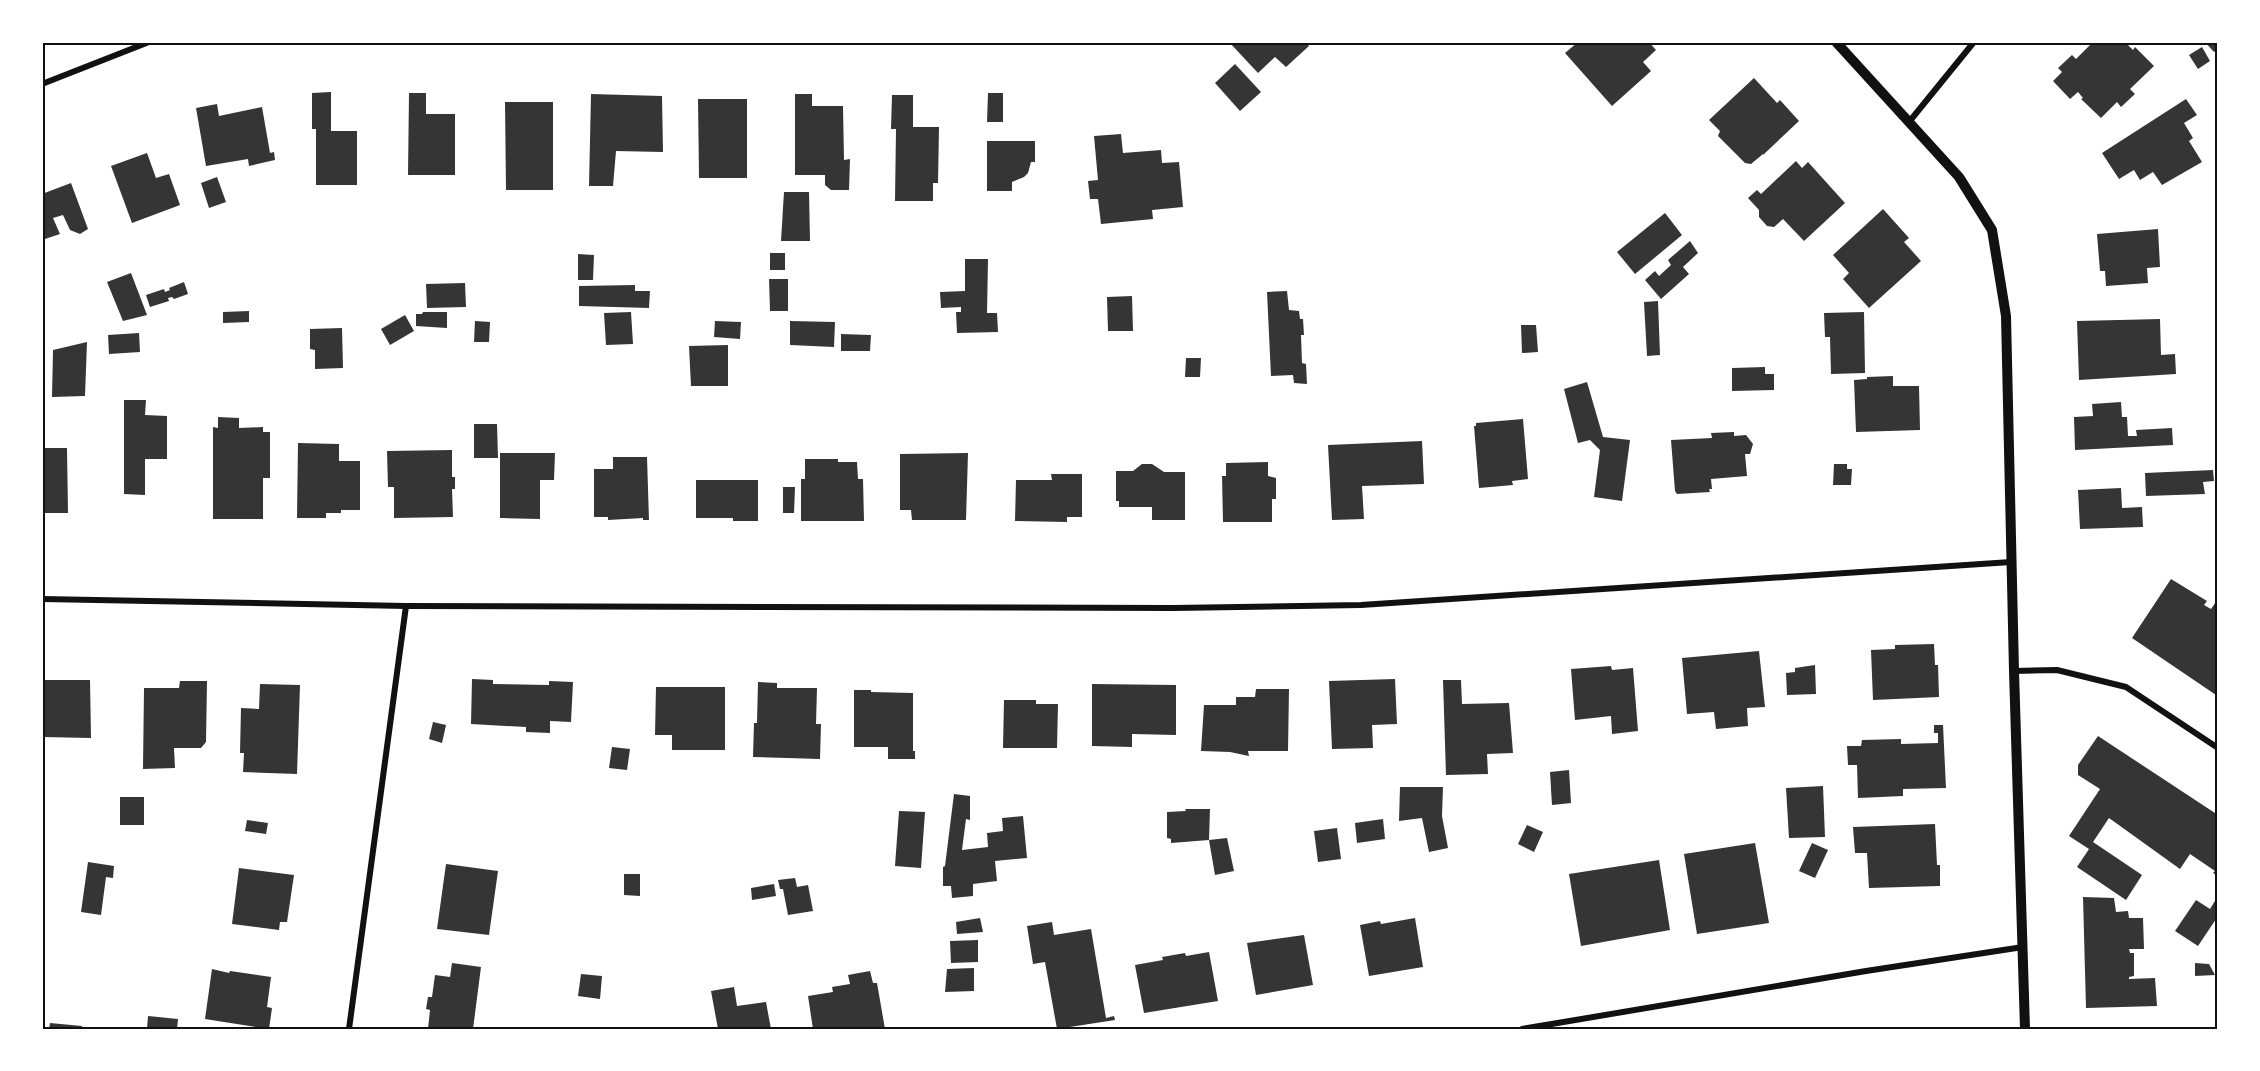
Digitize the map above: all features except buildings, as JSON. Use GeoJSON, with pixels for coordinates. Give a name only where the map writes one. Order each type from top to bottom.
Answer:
{"type":"FeatureCollection","features":[{"type":"Feature","properties":{"kind":"street"},"geometry":{"type":"LineString","coordinates":[[42,84],[150,42]]}},
{"type":"Feature","properties":{"kind":"street"},"geometry":{"type":"LineString","coordinates":[[1836,42],[1959,177],[1992,230],[2006,316],[2025,1029]]}},
{"type":"Feature","properties":{"kind":"street"},"geometry":{"type":"LineString","coordinates":[[1909,122],[1974,42]]}},
{"type":"Feature","properties":{"kind":"street"},"geometry":{"type":"LineString","coordinates":[[42,599],[406,606],[1173,608],[1361,605],[2011,562]]}},
{"type":"Feature","properties":{"kind":"street"},"geometry":{"type":"LineString","coordinates":[[349,1029],[406,606]]}},
{"type":"Feature","properties":{"kind":"street"},"geometry":{"type":"LineString","coordinates":[[2014,671],[2057,670],[2126,687],[2218,748]]}},
{"type":"Feature","properties":{"kind":"street"},"geometry":{"type":"LineString","coordinates":[[1522,1029],[2023,947]]}}]}
